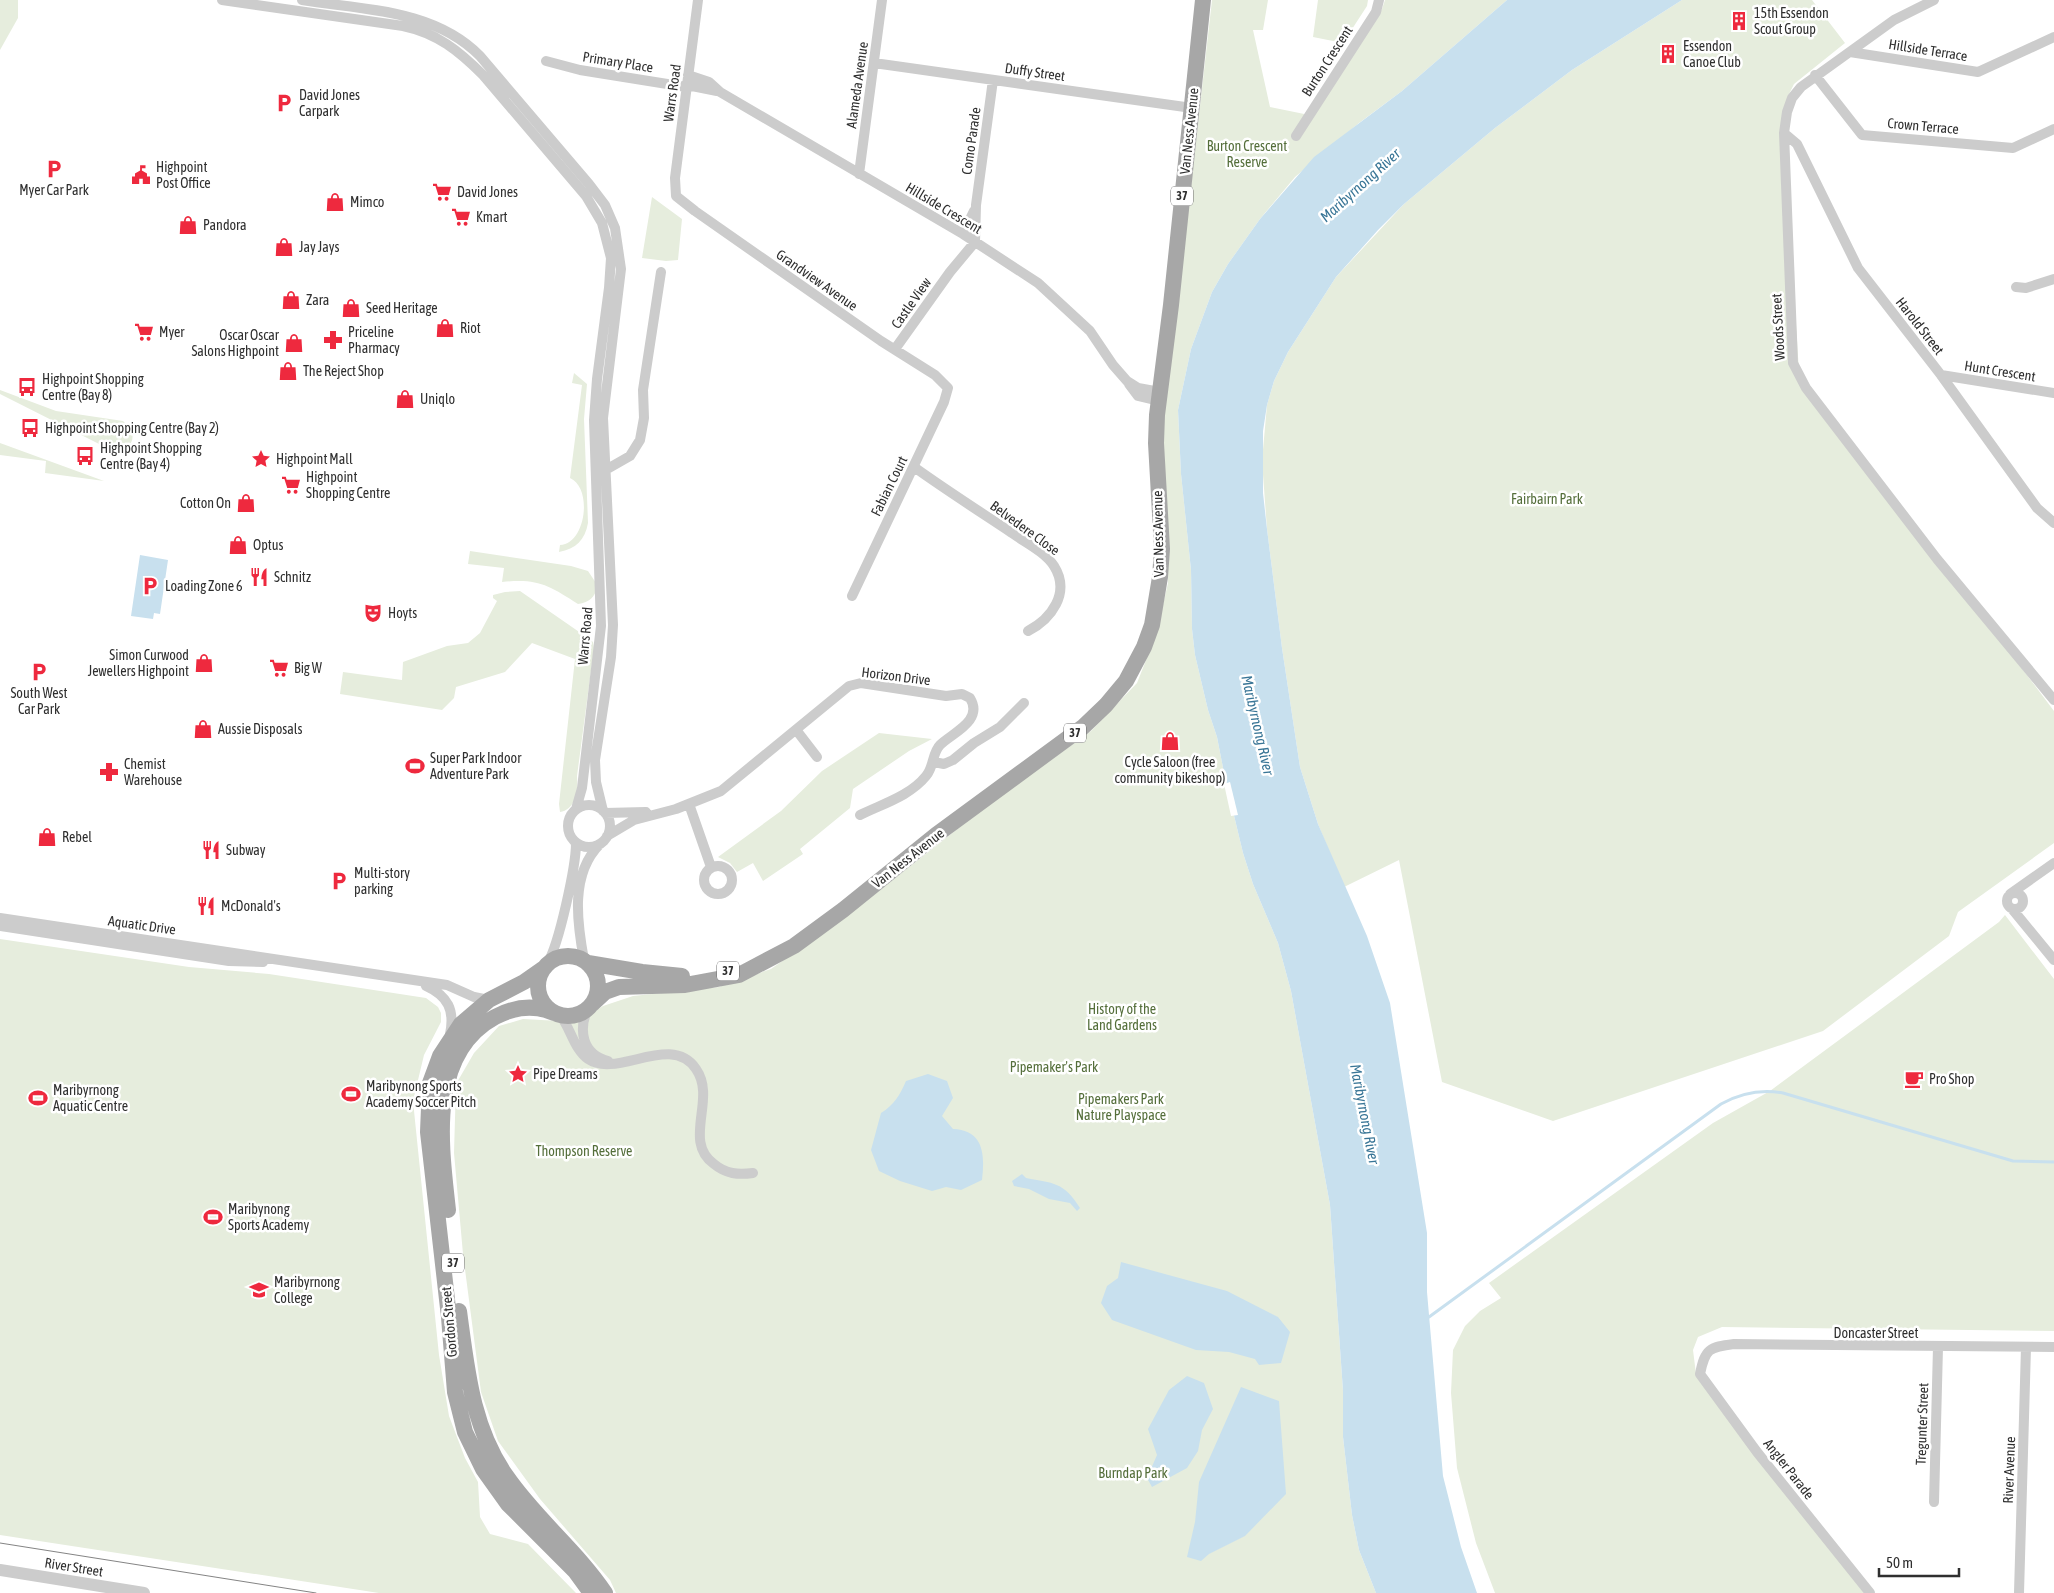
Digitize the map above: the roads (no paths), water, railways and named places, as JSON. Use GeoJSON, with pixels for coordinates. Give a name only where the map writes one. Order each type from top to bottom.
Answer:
{"type":"FeatureCollection","features":[{"type":"Feature","properties":{"kind":"main road","name":"Van Ness Avenue"},"geometry":{"type":"LineString","coordinates":[[590,1006],[612,988],[628,985],[685,985],[721,980],[755,968],[817,930],[936,835],[1083,727],[1106,705],[1126,681],[1144,647],[1149,632],[1160,577],[1162,549],[1156,443],[1159,396],[1203,0]]}},
{"type":"Feature","properties":{"kind":"main road","name":"Van Ness Avenue"},"geometry":{"type":"LineString","coordinates":[[586,961],[642,972],[692,976],[734,970],[778,954]]}},
{"type":"Feature","properties":{"kind":"main road","name":"37"},"geometry":{"type":"LineString","coordinates":[[545,966],[561,957],[569,956],[586,961]]}},
{"type":"Feature","properties":{"kind":"main road"},"geometry":{"type":"LineString","coordinates":[[586,961],[596,975],[598,982],[598,990],[590,1006]]}},
{"type":"Feature","properties":{"kind":"main road"},"geometry":{"type":"LineString","coordinates":[[545,966],[540,976],[539,992],[542,1001],[557,1014]]}},
{"type":"Feature","properties":{"kind":"main road","name":"Gordon Street"},"geometry":{"type":"LineString","coordinates":[[545,966],[524,982],[489,1000],[461,1024],[449,1041],[430,1083],[427,1115],[455,1392],[465,1432],[492,1484],[508,1504],[576,1571],[591,1593]]}},
{"type":"Feature","properties":{"kind":"main road","name":"37"},"geometry":{"type":"LineString","coordinates":[[557,1014],[578,1014],[590,1006]]}},
{"type":"Feature","properties":{"kind":"main road","name":"Gordon Street"},"geometry":{"type":"LineString","coordinates":[[557,1014],[540,1008],[521,1008],[500,1015],[480,1028],[464,1047],[452,1069],[442,1112],[448,1216],[469,1384],[475,1412],[485,1440],[510,1482],[590,1572],[605,1593]]}},
{"type":"Feature","properties":{"kind":"main road"},"geometry":{"type":"LineString","coordinates":[[508,1504],[511,1497],[510,1482]]}},
{"type":"Feature","properties":{"kind":"street"},"geometry":{"type":"LineString","coordinates":[[222,0],[403,26],[426,32],[439,38],[465,57],[483,75],[586,196],[602,223],[611,258],[610,288],[594,403],[601,472]]}},
{"type":"Feature","properties":{"kind":"street"},"geometry":{"type":"LineString","coordinates":[[302,0],[419,19],[445,29],[460,38],[480,56],[605,205],[615,228],[621,269],[604,410],[601,472]]}},
{"type":"Feature","properties":{"kind":"street","name":"Warrs Road"},"geometry":{"type":"LineString","coordinates":[[674,191],[698,0]]}},
{"type":"Feature","properties":{"kind":"street","name":"Alameda Avenue"},"geometry":{"type":"LineString","coordinates":[[859,174],[882,0]]}},
{"type":"Feature","properties":{"kind":"street","name":"Burton Crescent"},"geometry":{"type":"LineString","coordinates":[[1296,136],[1376,12],[1379,0]]}},
{"type":"Feature","properties":{"kind":"street","name":"Woods Street"},"geometry":{"type":"LineString","coordinates":[[1934,0],[1894,20],[1815,75],[1792,98],[1787,112],[1784,134],[1792,363],[1806,388],[1937,559],[2054,700]]}},
{"type":"Feature","properties":{"kind":"street","name":"Hillside Terrace"},"geometry":{"type":"LineString","coordinates":[[1850,52],[1978,72],[2054,37]]}},
{"type":"Feature","properties":{"kind":"street","name":"Primary Place"},"geometry":{"type":"LineString","coordinates":[[546,61],[580,70],[687,82]]}},
{"type":"Feature","properties":{"kind":"street","name":"Duffy Street"},"geometry":{"type":"LineString","coordinates":[[874,63],[1192,108]]}},
{"type":"Feature","properties":{"kind":"street","name":"Crown Terrace"},"geometry":{"type":"LineString","coordinates":[[1815,75],[1862,135],[2013,148],[2054,129]]}},
{"type":"Feature","properties":{"kind":"street","name":"Como Parade"},"geometry":{"type":"LineString","coordinates":[[968,238],[976,205],[993,80]]}},
{"type":"Feature","properties":{"kind":"street","name":"Hillside Crescent"},"geometry":{"type":"LineString","coordinates":[[687,82],[709,82],[720,92],[968,238],[1047,290],[1090,331],[1127,381],[1138,388],[1159,396]]}},
{"type":"Feature","properties":{"kind":"street","name":"Harold Street"},"geometry":{"type":"LineString","coordinates":[[1784,134],[1797,144],[1858,268],[1941,375],[2037,508],[2054,523]]}},
{"type":"Feature","properties":{"kind":"street","name":"Grandview Avenue"},"geometry":{"type":"LineString","coordinates":[[674,191],[681,201],[895,350],[935,375],[948,388]]}},
{"type":"Feature","properties":{"kind":"street","name":"Como Parade"},"geometry":{"type":"LineString","coordinates":[[968,238],[976,205]]}},
{"type":"Feature","properties":{"kind":"street","name":"Castle View"},"geometry":{"type":"LineString","coordinates":[[895,350],[950,272],[968,238]]}},
{"type":"Feature","properties":{"kind":"street"},"geometry":{"type":"LineString","coordinates":[[601,472],[630,456],[640,440],[644,418],[643,390],[661,272]]}},
{"type":"Feature","properties":{"kind":"street"},"geometry":{"type":"LineString","coordinates":[[2016,287],[2026,288],[2054,279]]}},
{"type":"Feature","properties":{"kind":"street","name":"Hunt Crescent"},"geometry":{"type":"LineString","coordinates":[[1941,375],[2054,393]]}},
{"type":"Feature","properties":{"kind":"street","name":"Fabian Court"},"geometry":{"type":"LineString","coordinates":[[852,596],[947,396],[948,388]]}},
{"type":"Feature","properties":{"kind":"street","name":"Belvedere Close"},"geometry":{"type":"LineString","coordinates":[[914,467],[1034,548],[1050,561],[1055,568],[1060,587],[1057,606],[1045,620],[1028,631]]}},
{"type":"Feature","properties":{"kind":"street","name":"Warrs Road"},"geometry":{"type":"LineString","coordinates":[[576,809],[582,788],[601,626],[601,472]]}},
{"type":"Feature","properties":{"kind":"street","name":"Warrs Road"},"geometry":{"type":"LineString","coordinates":[[601,472],[613,625],[611,657],[595,770],[604,812]]}},
{"type":"Feature","properties":{"kind":"street","name":"Horizon Drive"},"geometry":{"type":"LineString","coordinates":[[605,839],[634,820],[689,804],[721,791],[797,731],[842,691],[855,684],[948,696],[965,695],[972,704],[970,720],[964,728],[940,745],[932,766],[914,787],[860,815]]}},
{"type":"Feature","properties":{"kind":"street"},"geometry":{"type":"LineString","coordinates":[[932,766],[949,763],[970,746],[994,731],[1024,704]]}},
{"type":"Feature","properties":{"kind":"street"},"geometry":{"type":"LineString","coordinates":[[797,731],[817,757]]}},
{"type":"Feature","properties":{"kind":"street"},"geometry":{"type":"LineString","coordinates":[[689,804],[712,867]]}},
{"type":"Feature","properties":{"kind":"street","name":"Horizon Drive"},"geometry":{"type":"LineString","coordinates":[[604,812],[651,812],[689,804]]}},
{"type":"Feature","properties":{"kind":"street"},"geometry":{"type":"LineString","coordinates":[[586,961],[579,929],[579,892],[588,861],[605,839],[610,824],[604,812],[590,805],[576,809],[568,823],[569,834],[576,843],[590,847],[605,839]]}},
{"type":"Feature","properties":{"kind":"street"},"geometry":{"type":"LineString","coordinates":[[545,966],[554,951],[575,860],[576,843]]}},
{"type":"Feature","properties":{"kind":"street"},"geometry":{"type":"LineString","coordinates":[[2019,905],[2006,904],[2010,894],[2023,883],[2054,863]]}},
{"type":"Feature","properties":{"kind":"street"},"geometry":{"type":"LineString","coordinates":[[2019,905],[2033,878]]}},
{"type":"Feature","properties":{"kind":"street"},"geometry":{"type":"LineString","coordinates":[[2010,894],[2018,894],[2019,905],[2031,931],[2054,960]]}},
{"type":"Feature","properties":{"kind":"street","name":"Aquatic Drive"},"geometry":{"type":"LineString","coordinates":[[0,918],[447,986],[474,997],[489,1000]]}},
{"type":"Feature","properties":{"kind":"street","name":"Aquatic Drive"},"geometry":{"type":"LineString","coordinates":[[0,926],[229,961],[279,961]]}},
{"type":"Feature","properties":{"kind":"street","name":"Aquatic Drive"},"geometry":{"type":"LineString","coordinates":[[418,982],[436,990],[448,1001],[453,1016],[449,1041]]}},
{"type":"Feature","properties":{"kind":"street"},"geometry":{"type":"LineString","coordinates":[[590,1006],[582,1031],[585,1044],[603,1060],[619,1062]]}},
{"type":"Feature","properties":{"kind":"street"},"geometry":{"type":"LineString","coordinates":[[557,1014],[571,1030],[576,1045],[586,1057],[600,1064],[663,1055],[683,1058],[691,1062],[700,1075],[705,1092],[700,1135],[702,1153],[726,1172],[742,1174],[753,1172]]}},
{"type":"Feature","properties":{"kind":"street","name":"Doncaster Street"},"geometry":{"type":"LineString","coordinates":[[1704,1357],[1713,1346],[1734,1344],[2054,1347]]}},
{"type":"Feature","properties":{"kind":"street","name":"Tregunter Street"},"geometry":{"type":"LineString","coordinates":[[1934,1502],[1938,1347]]}},
{"type":"Feature","properties":{"kind":"street","name":"River Avenue"},"geometry":{"type":"LineString","coordinates":[[2019,1593],[2026,1347]]}},
{"type":"Feature","properties":{"kind":"street","name":"Angler Parade"},"geometry":{"type":"LineString","coordinates":[[1704,1357],[1700,1374],[1757,1452],[1870,1593]]}},
{"type":"Feature","properties":{"kind":"street","name":"River Street"},"geometry":{"type":"LineString","coordinates":[[0,1570],[135,1592]]}},
{"type":"Feature","properties":{"kind":"water","name":"Maribyrnong River"},"geometry":{"type":"Polygon","coordinates":[[[1507,0],[1682,0],[1572,70],[1495,128],[1404,204],[1378,230],[1336,277],[1288,352],[1274,381],[1267,405],[1263,431],[1263,493],[1282,648],[1300,767],[1318,824],[1367,936],[1390,1003],[1427,1233],[1427,1292],[1443,1476],[1461,1547],[1477,1593],[1376,1593],[1359,1550],[1352,1515],[1343,1437],[1343,1391],[1330,1205],[1291,991],[1278,943],[1253,884],[1243,853],[1217,737],[1208,710],[1195,655],[1192,629],[1191,570],[1181,474],[1178,410],[1191,349],[1212,292],[1228,264],[1260,219],[1314,157],[1402,91],[1507,0]]]}},
{"type":"Feature","properties":{"kind":"water","name":"Loading Zone 6"},"geometry":{"type":"Polygon","coordinates":[[[140,555],[168,560],[160,614],[154,613],[153,619],[131,616],[140,555]]]}},
{"type":"Feature","properties":{"kind":"water"},"geometry":{"type":"Polygon","coordinates":[[[928,1074],[947,1081],[953,1098],[942,1116],[953,1129],[963,1130],[977,1139],[982,1153],[982,1180],[961,1190],[946,1187],[932,1191],[900,1181],[879,1171],[871,1150],[881,1113],[890,1107],[906,1081],[928,1074]]]}},
{"type":"Feature","properties":{"kind":"water"},"geometry":{"type":"Polygon","coordinates":[[[1022,1174],[1026,1178],[1051,1183],[1063,1188],[1080,1208],[1077,1211],[1070,1203],[1049,1199],[1029,1189],[1014,1186],[1012,1181],[1022,1174]]]}},
{"type":"Feature","properties":{"kind":"water"},"geometry":{"type":"Polygon","coordinates":[[[1121,1262],[1227,1291],[1278,1317],[1290,1332],[1281,1363],[1259,1365],[1255,1359],[1229,1352],[1196,1350],[1112,1320],[1101,1303],[1107,1286],[1118,1278],[1121,1262]]]}},
{"type":"Feature","properties":{"kind":"water"},"geometry":{"type":"Polygon","coordinates":[[[1187,1376],[1204,1383],[1213,1409],[1202,1430],[1198,1451],[1187,1468],[1152,1487],[1147,1478],[1157,1455],[1148,1429],[1169,1390],[1187,1376]]]}},
{"type":"Feature","properties":{"kind":"water"},"geometry":{"type":"Polygon","coordinates":[[[1241,1387],[1279,1401],[1286,1494],[1245,1536],[1209,1554],[1201,1561],[1187,1557],[1195,1522],[1199,1482],[1241,1387]]]}},
{"type":"Feature","properties":{"kind":"waterway"},"geometry":{"type":"LineString","coordinates":[[1429,1317],[1721,1104],[1744,1095],[1767,1091],[1783,1093],[2013,1161],[2054,1162]]}},
{"type":"Feature","properties":{"kind":"tram line"},"geometry":{"type":"LineString","coordinates":[[0,1543],[316,1593]]}},
{"type":"Feature","properties":{"kind":"place","name":"15th Essendon Scout Group"},"geometry":{"type":"Point","coordinates":[1739,21]}},
{"type":"Feature","properties":{"kind":"place","name":"Essendon Canoe Club"},"geometry":{"type":"Point","coordinates":[1668,54]}},
{"type":"Feature","properties":{"kind":"place","name":"David Jones Carpark"},"geometry":{"type":"Point","coordinates":[284,103]}},
{"type":"Feature","properties":{"kind":"place","name":"Myer Car Park"},"geometry":{"type":"Point","coordinates":[54,169]}},
{"type":"Feature","properties":{"kind":"place","name":"Highpoint Post Office"},"geometry":{"type":"Point","coordinates":[141,175]}},
{"type":"Feature","properties":{"kind":"place","name":"David Jones"},"geometry":{"type":"Point","coordinates":[442,192]}},
{"type":"Feature","properties":{"kind":"place","name":"Mimco"},"geometry":{"type":"Point","coordinates":[335,202]}},
{"type":"Feature","properties":{"kind":"place","name":"Kmart"},"geometry":{"type":"Point","coordinates":[461,217]}},
{"type":"Feature","properties":{"kind":"place","name":"Pandora"},"geometry":{"type":"Point","coordinates":[188,225]}},
{"type":"Feature","properties":{"kind":"place","name":"Jay Jays"},"geometry":{"type":"Point","coordinates":[284,247]}},
{"type":"Feature","properties":{"kind":"place","name":"Zara"},"geometry":{"type":"Point","coordinates":[291,300]}},
{"type":"Feature","properties":{"kind":"place","name":"Seed Heritage"},"geometry":{"type":"Point","coordinates":[351,308]}},
{"type":"Feature","properties":{"kind":"place","name":"Riot"},"geometry":{"type":"Point","coordinates":[445,328]}},
{"type":"Feature","properties":{"kind":"place","name":"Myer"},"geometry":{"type":"Point","coordinates":[144,332]}},
{"type":"Feature","properties":{"kind":"place","name":"Priceline Pharmacy"},"geometry":{"type":"Point","coordinates":[333,340]}},
{"type":"Feature","properties":{"kind":"place","name":"Oscar Oscar Salons Highpoint"},"geometry":{"type":"Point","coordinates":[294,343]}},
{"type":"Feature","properties":{"kind":"place","name":"The Reject Shop"},"geometry":{"type":"Point","coordinates":[288,371]}},
{"type":"Feature","properties":{"kind":"place","name":"Highpoint Shopping Centre (Bay 8)"},"geometry":{"type":"Point","coordinates":[27,387]}},
{"type":"Feature","properties":{"kind":"place","name":"Uniqlo"},"geometry":{"type":"Point","coordinates":[405,399]}},
{"type":"Feature","properties":{"kind":"place","name":"Highpoint Shopping Centre (Bay 2)"},"geometry":{"type":"Point","coordinates":[30,428]}},
{"type":"Feature","properties":{"kind":"place","name":"Highpoint Shopping Centre (Bay 4)"},"geometry":{"type":"Point","coordinates":[85,456]}},
{"type":"Feature","properties":{"kind":"place","name":"Highpoint Mall"},"geometry":{"type":"Point","coordinates":[261,459]}},
{"type":"Feature","properties":{"kind":"place","name":"Highpoint Shopping Centre"},"geometry":{"type":"Point","coordinates":[291,485]}},
{"type":"Feature","properties":{"kind":"place","name":"Cotton On"},"geometry":{"type":"Point","coordinates":[246,503]}},
{"type":"Feature","properties":{"kind":"place","name":"Optus"},"geometry":{"type":"Point","coordinates":[238,545]}},
{"type":"Feature","properties":{"kind":"place","name":"Schnitz"},"geometry":{"type":"Point","coordinates":[259,577]}},
{"type":"Feature","properties":{"kind":"place","name":"Loading Zone 6"},"geometry":{"type":"Point","coordinates":[150,586]}},
{"type":"Feature","properties":{"kind":"place","name":"Hoyts"},"geometry":{"type":"Point","coordinates":[373,613]}},
{"type":"Feature","properties":{"kind":"place","name":"Simon Curwood Jewellers Highpoint"},"geometry":{"type":"Point","coordinates":[204,663]}},
{"type":"Feature","properties":{"kind":"place","name":"Big W"},"geometry":{"type":"Point","coordinates":[279,668]}},
{"type":"Feature","properties":{"kind":"place","name":"South West Car Park"},"geometry":{"type":"Point","coordinates":[39,672]}},
{"type":"Feature","properties":{"kind":"place","name":"Aussie Disposals"},"geometry":{"type":"Point","coordinates":[203,729]}},
{"type":"Feature","properties":{"kind":"place","name":"Cycle Saloon (free community bikeshop)"},"geometry":{"type":"Point","coordinates":[1170,741]}},
{"type":"Feature","properties":{"kind":"place","name":"Super Park Indoor Adventure Park"},"geometry":{"type":"Point","coordinates":[415,766]}},
{"type":"Feature","properties":{"kind":"place","name":"Chemist Warehouse"},"geometry":{"type":"Point","coordinates":[109,772]}},
{"type":"Feature","properties":{"kind":"place","name":"Rebel"},"geometry":{"type":"Point","coordinates":[47,837]}},
{"type":"Feature","properties":{"kind":"place","name":"Subway"},"geometry":{"type":"Point","coordinates":[211,850]}},
{"type":"Feature","properties":{"kind":"place","name":"Multi-story parking"},"geometry":{"type":"Point","coordinates":[339,881]}},
{"type":"Feature","properties":{"kind":"place","name":"McDonald's"},"geometry":{"type":"Point","coordinates":[206,906]}},
{"type":"Feature","properties":{"kind":"place","name":"Pipe Dreams"},"geometry":{"type":"Point","coordinates":[518,1074]}},
{"type":"Feature","properties":{"kind":"place","name":"Pro Shop"},"geometry":{"type":"Point","coordinates":[1914,1079]}},
{"type":"Feature","properties":{"kind":"place","name":"Maribynong Sports Academy Soccer Pitch"},"geometry":{"type":"Point","coordinates":[351,1094]}},
{"type":"Feature","properties":{"kind":"place","name":"Maribyrnong Aquatic Centre"},"geometry":{"type":"Point","coordinates":[38,1098]}},
{"type":"Feature","properties":{"kind":"place","name":"Maribynong Sports Academy"},"geometry":{"type":"Point","coordinates":[213,1217]}},
{"type":"Feature","properties":{"kind":"place","name":"Maribyrnong College"},"geometry":{"type":"Point","coordinates":[259,1290]}},
{"type":"Feature","properties":{"kind":"park label","name":"Burton Crescent Reserve"},"geometry":{"type":"Point","coordinates":[1247,154]}},
{"type":"Feature","properties":{"kind":"park label","name":"Fairbairn Park"},"geometry":{"type":"Point","coordinates":[1547,499]}},
{"type":"Feature","properties":{"kind":"park label","name":"History of the Land Gardens"},"geometry":{"type":"Point","coordinates":[1122,1018]}},
{"type":"Feature","properties":{"kind":"park label","name":"Pipemaker's Park"},"geometry":{"type":"Point","coordinates":[1054,1067]}},
{"type":"Feature","properties":{"kind":"park label","name":"Pipemakers Park Nature Playspace"},"geometry":{"type":"Point","coordinates":[1121,1108]}},
{"type":"Feature","properties":{"kind":"park label","name":"Thompson Reserve"},"geometry":{"type":"Point","coordinates":[584,1151]}},
{"type":"Feature","properties":{"kind":"park label","name":"Burndap Park"},"geometry":{"type":"Point","coordinates":[1133,1473]}}]}
